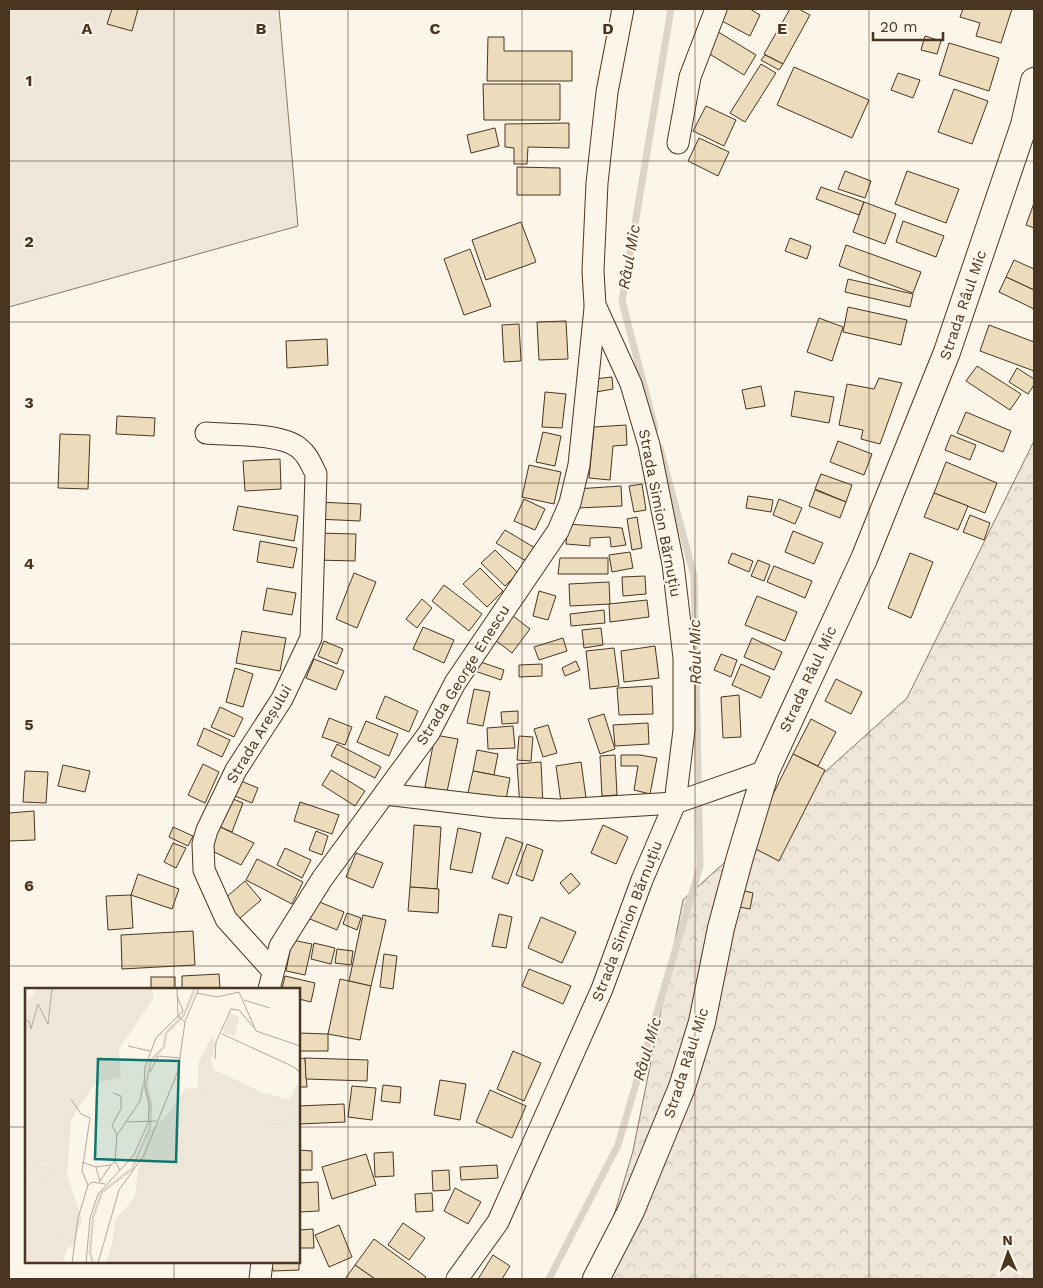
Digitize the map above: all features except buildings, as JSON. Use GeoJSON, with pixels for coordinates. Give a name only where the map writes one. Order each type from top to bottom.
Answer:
{"type":"FeatureCollection","features":[{"type":"Feature","properties":{"kind":"street","name":"Strada Simion Bărnuțiu"},"geometry":{"type":"LineString","coordinates":[[458,1279],[498,1222],[602,989],[642,880],[682,800],[684,658],[673,564],[649,445],[631,384],[595,305],[593,271],[597,183],[607,92],[623,9]]}},
{"type":"Feature","properties":{"kind":"street"},"geometry":{"type":"LineString","coordinates":[[678,143],[690,77],[716,9]]}},
{"type":"Feature","properties":{"kind":"street","name":"Strada Râul Mic"},"geometry":{"type":"LineString","coordinates":[[596,1279],[630,1211],[682,1087],[702,1022],[722,928],[740,857],[766,771],[864,559],[944,361],[1024,125],[1034,81]]}},
{"type":"Feature","properties":{"kind":"street","name":"Strada George Enescu"},"geometry":{"type":"LineString","coordinates":[[271,980],[280,946],[322,879],[429,733],[455,683],[558,531],[570,503],[579,466],[585,422],[595,305]]}},
{"type":"Feature","properties":{"kind":"street","name":"Strada Areșului"},"geometry":{"type":"LineString","coordinates":[[206,434],[282,439],[298,446],[308,456],[316,474],[311,638],[282,699],[236,770],[207,830],[203,844],[204,870],[226,919],[271,980]]}},
{"type":"Feature","properties":{"kind":"street"},"geometry":{"type":"LineString","coordinates":[[386,794],[496,808],[559,810],[682,800],[766,771]]}},
{"type":"Feature","properties":{"kind":"street"},"geometry":{"type":"LineString","coordinates":[[260,1279],[262,1263]]}},
{"type":"Feature","properties":{"kind":"green space"},"geometry":{"type":"Polygon","coordinates":[[[9,9],[279,9],[298,226],[9,307],[9,9]]]}},
{"type":"Feature","properties":{"kind":"green space"},"geometry":{"type":"Polygon","coordinates":[[[1034,441],[1034,1279],[595,1279],[633,1151],[683,900],[907,698],[1034,441]]]}},
{"type":"Feature","properties":{"kind":"waterway","name":"Râul Mic"},"geometry":{"type":"LineString","coordinates":[[655,428],[622,301],[671,9]]}},
{"type":"Feature","properties":{"kind":"waterway","name":"Râul Mic"},"geometry":{"type":"LineString","coordinates":[[549,1279],[618,1145],[700,866],[694,576],[660,448]]}}]}
